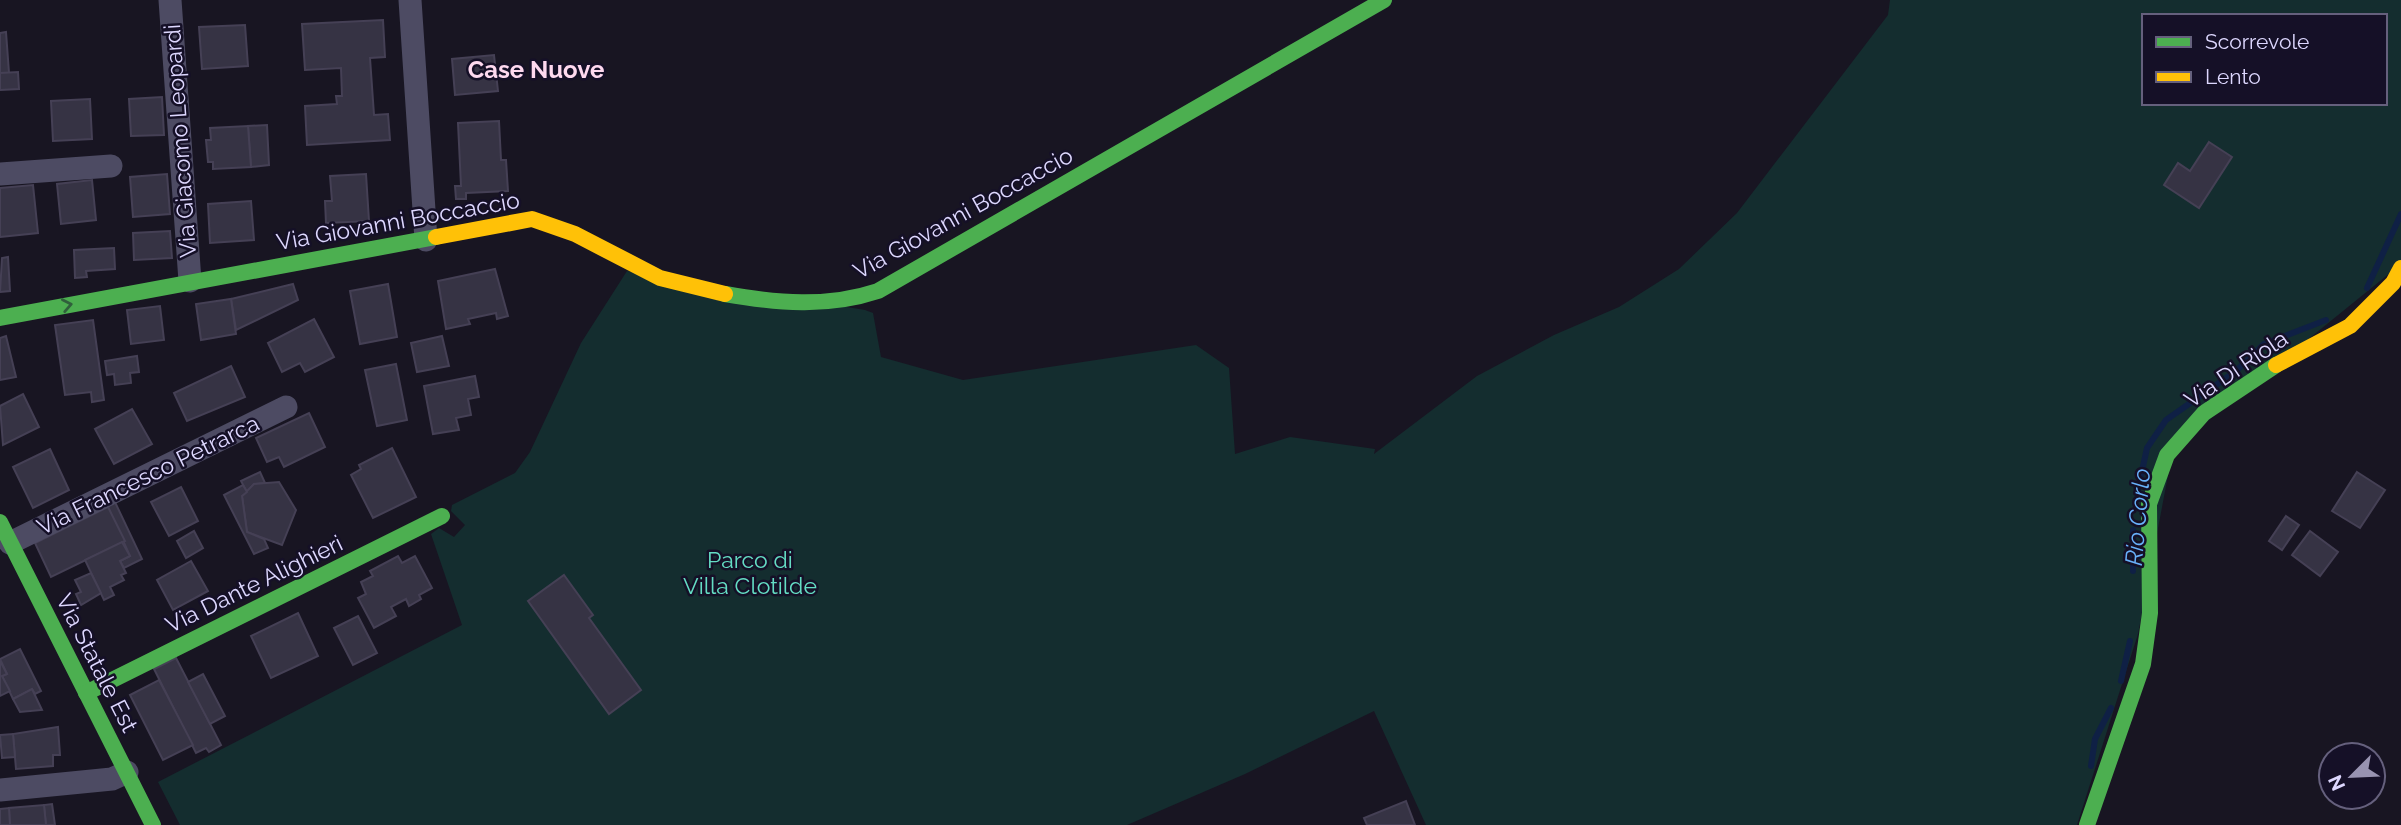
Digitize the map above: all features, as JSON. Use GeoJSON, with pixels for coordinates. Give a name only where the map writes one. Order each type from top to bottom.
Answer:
{"type":"FeatureCollection","features":[{"type":"Feature","properties":{"kind":"street","name":"Via Giacomo Leopardi"},"geometry":{"type":"LineString","coordinates":[[170,0],[190,281]]}},
{"type":"Feature","properties":{"kind":"street"},"geometry":{"type":"LineString","coordinates":[[410,0],[426,240]]}},
{"type":"Feature","properties":{"kind":"street","name":"Via Giovanni Boccaccio"},"geometry":{"type":"LineString","coordinates":[[0,318],[532,219],[583,237],[665,281],[717,293],[820,303],[847,301],[878,291],[1384,0]]}},
{"type":"Feature","properties":{"kind":"street"},"geometry":{"type":"LineString","coordinates":[[0,174],[111,166]]}},
{"type":"Feature","properties":{"kind":"street","name":"Via Di Riola"},"geometry":{"type":"LineString","coordinates":[[2087,825],[2143,664],[2150,613],[2148,504],[2167,454],[2204,413],[2282,361],[2350,326],[2393,283],[2401,268]]}},
{"type":"Feature","properties":{"kind":"street","name":"Via Francesco Petrarca"},"geometry":{"type":"LineString","coordinates":[[10,543],[286,407]]}},
{"type":"Feature","properties":{"kind":"street","name":"Via Dante Alighieri"},"geometry":{"type":"LineString","coordinates":[[86,693],[442,516]]}},
{"type":"Feature","properties":{"kind":"street","name":"Via Statale Est"},"geometry":{"type":"LineString","coordinates":[[0,522],[153,825]]}},
{"type":"Feature","properties":{"kind":"street"},"geometry":{"type":"LineString","coordinates":[[0,790],[112,779],[127,772]]}},
{"type":"Feature","properties":{"kind":"green space","name":"Parco di Villa Clotilde"},"geometry":{"type":"Polygon","coordinates":[[[1890,0],[2401,0],[2401,264],[2173,449],[2138,634],[2077,825],[1426,825],[1374,711],[1245,774],[1127,825],[180,825],[158,782],[462,625],[431,534],[439,528],[454,537],[465,525],[451,511],[452,505],[515,473],[530,452],[581,343],[627,271],[865,310],[873,313],[881,357],[963,380],[1196,345],[1229,368],[1235,454],[1290,437],[1375,449],[1374,454],[1477,376],[1554,335],[1619,307],[1679,269],[1737,213],[1888,15],[1890,0]]]}},
{"type":"Feature","properties":{"kind":"building"},"geometry":{"type":"Polygon","coordinates":[[[383,20],[385,57],[370,58],[374,115],[388,114],[390,140],[307,145],[305,106],[337,104],[336,96],[342,96],[341,68],[305,70],[302,24],[383,20]]]}},
{"type":"Feature","properties":{"kind":"building"},"geometry":{"type":"Polygon","coordinates":[[[245,25],[248,66],[202,69],[199,27],[245,25]]]}},
{"type":"Feature","properties":{"kind":"building"},"geometry":{"type":"Polygon","coordinates":[[[6,32],[9,73],[0,73],[0,33],[6,32]]]}},
{"type":"Feature","properties":{"kind":"building"},"geometry":{"type":"Polygon","coordinates":[[[494,55],[498,91],[455,95],[452,59],[494,55]]]}},
{"type":"Feature","properties":{"kind":"building"},"geometry":{"type":"Polygon","coordinates":[[[18,72],[19,89],[0,90],[0,73],[18,72]]]}},
{"type":"Feature","properties":{"kind":"building"},"geometry":{"type":"Polygon","coordinates":[[[162,97],[164,135],[131,136],[129,99],[162,97]]]}},
{"type":"Feature","properties":{"kind":"building"},"geometry":{"type":"Polygon","coordinates":[[[90,99],[92,139],[53,141],[51,101],[90,99]]]}},
{"type":"Feature","properties":{"kind":"building"},"geometry":{"type":"Polygon","coordinates":[[[499,121],[501,160],[506,160],[508,191],[466,193],[466,199],[456,199],[455,186],[461,186],[458,123],[499,121]]]}},
{"type":"Feature","properties":{"kind":"building"},"geometry":{"type":"Polygon","coordinates":[[[267,125],[269,165],[251,167],[248,126],[267,125]]]}},
{"type":"Feature","properties":{"kind":"building"},"geometry":{"type":"Polygon","coordinates":[[[248,126],[251,167],[213,169],[213,162],[208,162],[206,140],[211,140],[210,128],[248,126]]]}},
{"type":"Feature","properties":{"kind":"building"},"geometry":{"type":"Polygon","coordinates":[[[2209,142],[2232,157],[2199,208],[2164,185],[2178,163],[2190,171],[2209,142]]]}},
{"type":"Feature","properties":{"kind":"building"},"geometry":{"type":"Polygon","coordinates":[[[167,174],[170,214],[133,217],[130,177],[167,174]]]}},
{"type":"Feature","properties":{"kind":"building"},"geometry":{"type":"Polygon","coordinates":[[[366,174],[369,221],[326,223],[325,201],[332,201],[330,176],[366,174]]]}},
{"type":"Feature","properties":{"kind":"building"},"geometry":{"type":"Polygon","coordinates":[[[92,180],[96,220],[61,224],[57,184],[92,180]]]}},
{"type":"Feature","properties":{"kind":"building"},"geometry":{"type":"Polygon","coordinates":[[[33,185],[38,233],[0,237],[0,188],[33,185]]]}},
{"type":"Feature","properties":{"kind":"building"},"geometry":{"type":"Polygon","coordinates":[[[251,201],[254,240],[210,243],[208,204],[251,201]]]}},
{"type":"Feature","properties":{"kind":"building"},"geometry":{"type":"Polygon","coordinates":[[[170,231],[172,258],[134,260],[133,233],[170,231]]]}},
{"type":"Feature","properties":{"kind":"building"},"geometry":{"type":"Polygon","coordinates":[[[114,248],[115,269],[86,271],[87,277],[75,278],[74,250],[114,248]]]}},
{"type":"Feature","properties":{"kind":"building"},"geometry":{"type":"Polygon","coordinates":[[[8,257],[10,291],[0,292],[2,258],[8,257]]]}},
{"type":"Feature","properties":{"kind":"building"},"geometry":{"type":"Polygon","coordinates":[[[495,269],[508,316],[497,319],[496,313],[468,319],[470,324],[446,329],[438,281],[495,269]]]}},
{"type":"Feature","properties":{"kind":"building"},"geometry":{"type":"Polygon","coordinates":[[[293,284],[298,300],[236,330],[231,299],[293,284]]]}},
{"type":"Feature","properties":{"kind":"building"},"geometry":{"type":"Polygon","coordinates":[[[388,284],[397,337],[360,344],[350,291],[388,284]]]}},
{"type":"Feature","properties":{"kind":"building"},"geometry":{"type":"Polygon","coordinates":[[[231,299],[236,334],[201,340],[196,304],[231,299]]]}},
{"type":"Feature","properties":{"kind":"building"},"geometry":{"type":"Polygon","coordinates":[[[160,306],[164,340],[131,344],[127,310],[160,306]]]}},
{"type":"Feature","properties":{"kind":"building"},"geometry":{"type":"Polygon","coordinates":[[[314,319],[334,357],[305,372],[300,363],[282,372],[268,343],[314,319]]]}},
{"type":"Feature","properties":{"kind":"building"},"geometry":{"type":"Polygon","coordinates":[[[93,320],[104,400],[92,402],[91,392],[65,395],[55,325],[93,320]]]}},
{"type":"Feature","properties":{"kind":"building"},"geometry":{"type":"Polygon","coordinates":[[[6,336],[16,377],[0,380],[0,338],[6,336]]]}},
{"type":"Feature","properties":{"kind":"building"},"geometry":{"type":"Polygon","coordinates":[[[442,336],[449,366],[417,372],[411,343],[442,336]]]}},
{"type":"Feature","properties":{"kind":"building"},"geometry":{"type":"Polygon","coordinates":[[[137,356],[139,372],[130,373],[131,383],[115,385],[114,374],[107,375],[105,361],[137,356]]]}},
{"type":"Feature","properties":{"kind":"building"},"geometry":{"type":"Polygon","coordinates":[[[396,364],[407,420],[377,426],[365,370],[396,364]]]}},
{"type":"Feature","properties":{"kind":"building"},"geometry":{"type":"Polygon","coordinates":[[[231,366],[245,397],[187,421],[174,393],[231,366]]]}},
{"type":"Feature","properties":{"kind":"building"},"geometry":{"type":"Polygon","coordinates":[[[475,376],[479,397],[468,399],[471,415],[456,418],[459,430],[433,434],[424,386],[475,376]]]}},
{"type":"Feature","properties":{"kind":"building"},"geometry":{"type":"Polygon","coordinates":[[[23,394],[39,427],[3,445],[0,406],[23,394]]]}},
{"type":"Feature","properties":{"kind":"building"},"geometry":{"type":"Polygon","coordinates":[[[132,409],[152,444],[114,464],[95,429],[132,409]]]}},
{"type":"Feature","properties":{"kind":"building"},"geometry":{"type":"Polygon","coordinates":[[[309,413],[325,447],[284,467],[279,457],[267,462],[256,438],[309,413]]]}},
{"type":"Feature","properties":{"kind":"building"},"geometry":{"type":"Polygon","coordinates":[[[392,448],[416,497],[373,518],[351,475],[361,469],[359,465],[392,448]]]}},
{"type":"Feature","properties":{"kind":"building"},"geometry":{"type":"Polygon","coordinates":[[[50,449],[69,490],[33,508],[13,467],[50,449]]]}},
{"type":"Feature","properties":{"kind":"building"},"geometry":{"type":"Polygon","coordinates":[[[260,472],[265,483],[254,484],[247,492],[241,481],[260,472]]]}},
{"type":"Feature","properties":{"kind":"building"},"geometry":{"type":"Polygon","coordinates":[[[2357,472],[2385,490],[2360,528],[2332,511],[2357,472]]]}},
{"type":"Feature","properties":{"kind":"building"},"geometry":{"type":"Polygon","coordinates":[[[279,482],[296,510],[282,545],[247,532],[242,496],[254,484],[279,482]]]}},
{"type":"Feature","properties":{"kind":"building"},"geometry":{"type":"Polygon","coordinates":[[[243,485],[247,492],[242,496],[247,532],[264,539],[268,548],[254,554],[224,495],[243,485]]]}},
{"type":"Feature","properties":{"kind":"building"},"geometry":{"type":"Polygon","coordinates":[[[181,487],[198,521],[169,536],[151,502],[181,487]]]}},
{"type":"Feature","properties":{"kind":"building"},"geometry":{"type":"Polygon","coordinates":[[[114,500],[142,559],[124,568],[120,561],[130,556],[108,507],[114,500]]]}},
{"type":"Feature","properties":{"kind":"building"},"geometry":{"type":"Polygon","coordinates":[[[108,507],[125,541],[51,577],[35,543],[108,507]]]}},
{"type":"Feature","properties":{"kind":"building"},"geometry":{"type":"Polygon","coordinates":[[[2286,516],[2299,525],[2282,550],[2269,541],[2286,516]]]}},
{"type":"Feature","properties":{"kind":"building"},"geometry":{"type":"Polygon","coordinates":[[[194,531],[203,548],[186,558],[177,541],[194,531]]]}},
{"type":"Feature","properties":{"kind":"building"},"geometry":{"type":"Polygon","coordinates":[[[2310,531],[2338,552],[2320,576],[2292,555],[2310,531]]]}},
{"type":"Feature","properties":{"kind":"building"},"geometry":{"type":"Polygon","coordinates":[[[122,542],[130,556],[120,561],[126,573],[121,575],[124,580],[110,587],[114,595],[104,600],[85,560],[122,542]]]}},
{"type":"Feature","properties":{"kind":"building"},"geometry":{"type":"Polygon","coordinates":[[[398,556],[402,563],[415,556],[432,588],[419,595],[421,599],[409,606],[406,599],[391,607],[396,616],[374,628],[358,598],[366,594],[361,582],[373,576],[370,571],[398,556]]]}},
{"type":"Feature","properties":{"kind":"building"},"geometry":{"type":"Polygon","coordinates":[[[191,561],[208,591],[173,610],[157,580],[191,561]]]}},
{"type":"Feature","properties":{"kind":"building"},"geometry":{"type":"Polygon","coordinates":[[[91,573],[101,593],[81,605],[76,594],[81,592],[75,580],[91,573]]]}},
{"type":"Feature","properties":{"kind":"building"},"geometry":{"type":"Polygon","coordinates":[[[564,575],[593,615],[589,618],[641,690],[609,714],[528,601],[564,575]]]}},
{"type":"Feature","properties":{"kind":"building"},"geometry":{"type":"Polygon","coordinates":[[[298,613],[318,656],[271,678],[251,636],[298,613]]]}},
{"type":"Feature","properties":{"kind":"building"},"geometry":{"type":"Polygon","coordinates":[[[358,616],[377,653],[353,665],[334,628],[358,616]]]}},
{"type":"Feature","properties":{"kind":"building"},"geometry":{"type":"Polygon","coordinates":[[[20,649],[41,691],[35,694],[32,689],[13,699],[2,676],[7,674],[0,659],[20,649]]]}},
{"type":"Feature","properties":{"kind":"building"},"geometry":{"type":"Polygon","coordinates":[[[176,658],[221,745],[209,752],[206,748],[196,753],[154,669],[176,658]]]}},
{"type":"Feature","properties":{"kind":"building"},"geometry":{"type":"Polygon","coordinates":[[[0,661],[7,674],[2,676],[10,691],[0,696],[0,661]]]}},
{"type":"Feature","properties":{"kind":"building"},"geometry":{"type":"Polygon","coordinates":[[[203,674],[225,716],[210,724],[188,682],[203,674]]]}},
{"type":"Feature","properties":{"kind":"building"},"geometry":{"type":"Polygon","coordinates":[[[159,680],[193,745],[163,760],[130,695],[159,680]]]}},
{"type":"Feature","properties":{"kind":"building"},"geometry":{"type":"Polygon","coordinates":[[[32,689],[42,710],[20,712],[13,699],[32,689]]]}},
{"type":"Feature","properties":{"kind":"building"},"geometry":{"type":"Polygon","coordinates":[[[58,727],[60,755],[53,755],[53,766],[16,769],[13,734],[58,727]]]}},
{"type":"Feature","properties":{"kind":"building"},"geometry":{"type":"Polygon","coordinates":[[[13,734],[15,757],[2,758],[0,735],[13,734]]]}},
{"type":"Feature","properties":{"kind":"building"},"geometry":{"type":"Polygon","coordinates":[[[1406,801],[1415,825],[1367,825],[1364,818],[1406,801]]]}},
{"type":"Feature","properties":{"kind":"building"},"geometry":{"type":"Polygon","coordinates":[[[52,804],[55,825],[46,825],[44,805],[52,804]]]}},
{"type":"Feature","properties":{"kind":"building"},"geometry":{"type":"Polygon","coordinates":[[[44,805],[46,825],[10,825],[9,808],[44,805]]]}},
{"type":"Feature","properties":{"kind":"building"},"geometry":{"type":"Polygon","coordinates":[[[9,808],[10,825],[0,825],[0,809],[9,808]]]}},
{"type":"Feature","properties":{"kind":"waterway","name":"Rio Corlo"},"geometry":{"type":"LineString","coordinates":[[2367,288],[2401,214]]}},
{"type":"Feature","properties":{"kind":"waterway","name":"Rio Corlo"},"geometry":{"type":"LineString","coordinates":[[2137,494],[2147,448],[2166,420],[2236,371],[2264,344],[2326,320]]}},
{"type":"Feature","properties":{"kind":"waterway","name":"Rio Corlo"},"geometry":{"type":"LineString","coordinates":[[2133,530],[2133,571]]}},
{"type":"Feature","properties":{"kind":"waterway","name":"Rio Corlo"},"geometry":{"type":"LineString","coordinates":[[2121,681],[2130,641]]}},
{"type":"Feature","properties":{"kind":"waterway","name":"Rio Corlo"},"geometry":{"type":"LineString","coordinates":[[2091,766],[2095,739],[2111,708]]}},
{"type":"Feature","properties":{"kind":"traffic: fast"},"geometry":{"type":"LineString","coordinates":[[725,294],[764,300],[821,302],[878,291],[1384,0]]}},
{"type":"Feature","properties":{"kind":"traffic: fast"},"geometry":{"type":"LineString","coordinates":[[0,318],[436,237]]}},
{"type":"Feature","properties":{"kind":"traffic: fast"},"geometry":{"type":"LineString","coordinates":[[2087,825],[2143,664],[2150,613],[2149,504],[2167,455],[2204,413],[2276,365]]}},
{"type":"Feature","properties":{"kind":"traffic: fast"},"geometry":{"type":"LineString","coordinates":[[86,693],[442,516]]}},
{"type":"Feature","properties":{"kind":"traffic: fast"},"geometry":{"type":"LineString","coordinates":[[0,522],[153,825]]}},
{"type":"Feature","properties":{"kind":"traffic: slow"},"geometry":{"type":"LineString","coordinates":[[436,237],[532,219],[575,234],[660,278],[725,294]]}},
{"type":"Feature","properties":{"kind":"traffic: slow"},"geometry":{"type":"LineString","coordinates":[[2276,365],[2350,326],[2393,283],[2401,268]]}},
{"type":"Feature","properties":{"kind":"district","name":"Case Nuove"},"geometry":{"type":"Point","coordinates":[536,70]}}]}
